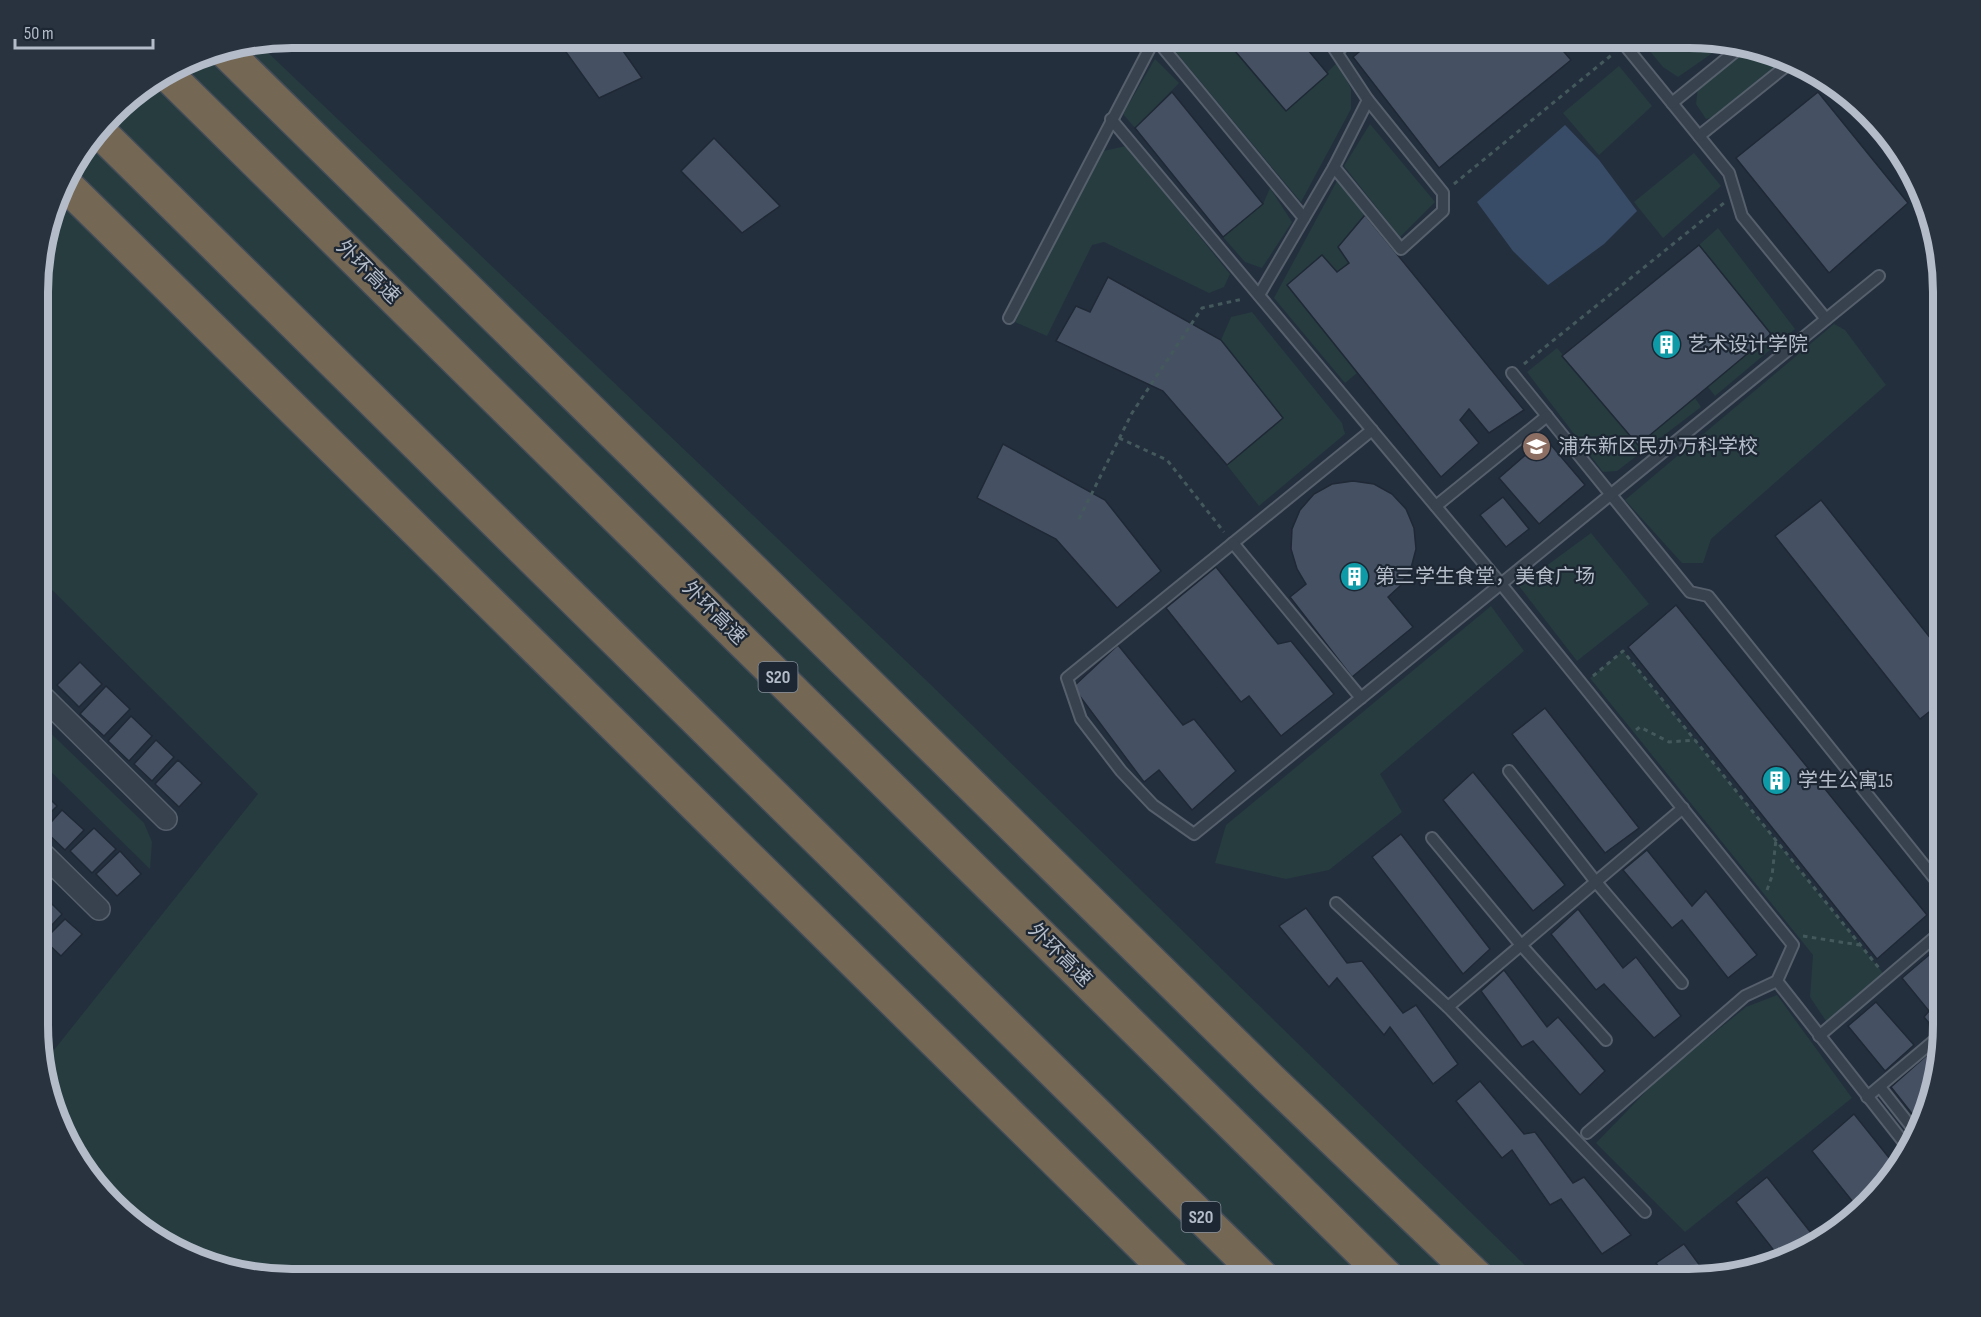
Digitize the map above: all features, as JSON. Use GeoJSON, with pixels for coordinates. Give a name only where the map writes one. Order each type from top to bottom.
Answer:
{"type":"FeatureCollection","features":[{"type":"Feature","properties":{"kind":"highway"},"geometry":{"type":"LineString","coordinates":[[230,56],[1270,1079],[1469,1269]]}},
{"type":"Feature","properties":{"kind":"highway","name":"外环高速"},"geometry":{"type":"LineString","coordinates":[[173,80],[1379,1269]]}},
{"type":"Feature","properties":{"kind":"highway","name":"S20"},"geometry":{"type":"LineString","coordinates":[[104,136],[1254,1269]]}},
{"type":"Feature","properties":{"kind":"highway"},"geometry":{"type":"LineString","coordinates":[[71,190],[988,1090],[1166,1269]]}},
{"type":"Feature","properties":{"kind":"street"},"geometry":{"type":"LineString","coordinates":[[48,702],[166,819]]}},
{"type":"Feature","properties":{"kind":"street"},"geometry":{"type":"LineString","coordinates":[[48,859],[99,909]]}},
{"type":"Feature","properties":{"kind":"lane"},"geometry":{"type":"LineString","coordinates":[[1009,318],[1150,48]]}},
{"type":"Feature","properties":{"kind":"lane"},"geometry":{"type":"LineString","coordinates":[[1163,48],[1304,218]]}},
{"type":"Feature","properties":{"kind":"lane"},"geometry":{"type":"LineString","coordinates":[[1334,167],[1401,249],[1443,211],[1443,193],[1368,100],[1335,48]]}},
{"type":"Feature","properties":{"kind":"lane"},"geometry":{"type":"LineString","coordinates":[[1337,51],[1341,48]]}},
{"type":"Feature","properties":{"kind":"lane"},"geometry":{"type":"LineString","coordinates":[[1628,48],[1729,173],[1742,216],[1826,319]]}},
{"type":"Feature","properties":{"kind":"lane"},"geometry":{"type":"LineString","coordinates":[[1672,103],[1734,53]]}},
{"type":"Feature","properties":{"kind":"lane"},"geometry":{"type":"LineString","coordinates":[[1699,136],[1784,68]]}},
{"type":"Feature","properties":{"kind":"lane"},"geometry":{"type":"LineString","coordinates":[[1259,295],[1334,167],[1368,100]]}},
{"type":"Feature","properties":{"kind":"lane"},"geometry":{"type":"LineString","coordinates":[[1112,119],[1501,584],[1793,945],[1777,981],[1745,996],[1587,1133]]}},
{"type":"Feature","properties":{"kind":"lane"},"geometry":{"type":"LineString","coordinates":[[1372,430],[1067,678],[1081,719],[1121,771],[1153,805],[1194,834],[1879,276]]}},
{"type":"Feature","properties":{"kind":"lane"},"geometry":{"type":"LineString","coordinates":[[1512,374],[1690,591],[1708,596],[1933,877]]}},
{"type":"Feature","properties":{"kind":"lane"},"geometry":{"type":"LineString","coordinates":[[1436,506],[1547,416]]}},
{"type":"Feature","properties":{"kind":"lane"},"geometry":{"type":"LineString","coordinates":[[1233,543],[1361,698]]}},
{"type":"Feature","properties":{"kind":"lane"},"geometry":{"type":"LineString","coordinates":[[1509,771],[1596,882],[1682,983]]}},
{"type":"Feature","properties":{"kind":"lane"},"geometry":{"type":"LineString","coordinates":[[1448,1007],[1683,808]]}},
{"type":"Feature","properties":{"kind":"lane"},"geometry":{"type":"LineString","coordinates":[[1432,838],[1521,945],[1606,1040]]}},
{"type":"Feature","properties":{"kind":"lane"},"geometry":{"type":"LineString","coordinates":[[1336,903],[1448,1007],[1645,1212]]}},
{"type":"Feature","properties":{"kind":"lane"},"geometry":{"type":"LineString","coordinates":[[1819,1036],[1933,939]]}},
{"type":"Feature","properties":{"kind":"lane"},"geometry":{"type":"LineString","coordinates":[[1777,981],[1903,1142]]}},
{"type":"Feature","properties":{"kind":"lane"},"geometry":{"type":"LineString","coordinates":[[1867,1097],[1932,1043]]}},
{"type":"Feature","properties":{"kind":"lane"},"geometry":{"type":"LineString","coordinates":[[1880,1087],[1911,1126]]}},
{"type":"Feature","properties":{"kind":"path"},"geometry":{"type":"LineString","coordinates":[[1443,193],[1614,48]]}},
{"type":"Feature","properties":{"kind":"path"},"geometry":{"type":"LineString","coordinates":[[1512,374],[1735,195]]}},
{"type":"Feature","properties":{"kind":"path"},"geometry":{"type":"LineString","coordinates":[[1079,519],[1132,413],[1202,308],[1259,295]]}},
{"type":"Feature","properties":{"kind":"path"},"geometry":{"type":"LineString","coordinates":[[1119,438],[1167,459],[1233,543]]}},
{"type":"Feature","properties":{"kind":"path"},"geometry":{"type":"LineString","coordinates":[[1583,685],[1623,651],[1887,978]]}},
{"type":"Feature","properties":{"kind":"path"},"geometry":{"type":"LineString","coordinates":[[1626,738],[1641,727],[1669,742],[1695,740]]}},
{"type":"Feature","properties":{"kind":"path"},"geometry":{"type":"LineString","coordinates":[[1757,900],[1766,892],[1772,876],[1776,839]]}},
{"type":"Feature","properties":{"kind":"path"},"geometry":{"type":"LineString","coordinates":[[1787,937],[1808,936],[1860,945]]}},
{"type":"Feature","properties":{"kind":"green space"},"geometry":{"type":"Polygon","coordinates":[[[1172,48],[1232,48],[1286,111],[1338,62],[1351,89],[1351,109],[1301,202],[1172,48]]]}},
{"type":"Feature","properties":{"kind":"green space"},"geometry":{"type":"Polygon","coordinates":[[[1647,48],[1717,50],[1678,77],[1663,67],[1647,48]]]}},
{"type":"Feature","properties":{"kind":"green space"},"geometry":{"type":"Polygon","coordinates":[[[265,50],[929,683],[1529,1269],[292,1269],[260,1267],[214,1256],[184,1244],[144,1219],[98,1173],[73,1133],[56,1088],[50,1055],[258,794],[48,586],[48,292],[50,260],[61,214],[81,170],[109,131],[144,98],[184,73],[229,56],[265,50]]]}},
{"type":"Feature","properties":{"kind":"green space"},"geometry":{"type":"Polygon","coordinates":[[[1740,54],[1771,63],[1776,69],[1716,116],[1706,119],[1696,104],[1698,87],[1740,54]]]}},
{"type":"Feature","properties":{"kind":"green space"},"geometry":{"type":"Polygon","coordinates":[[[1155,59],[1179,83],[1135,128],[1123,114],[1155,59]]]}},
{"type":"Feature","properties":{"kind":"green space"},"geometry":{"type":"Polygon","coordinates":[[[1619,66],[1652,106],[1599,155],[1563,113],[1619,66]]]}},
{"type":"Feature","properties":{"kind":"green space"},"geometry":{"type":"Polygon","coordinates":[[[1370,124],[1435,202],[1400,237],[1344,166],[1370,124]]]}},
{"type":"Feature","properties":{"kind":"green space"},"geometry":{"type":"Polygon","coordinates":[[[1126,146],[1230,274],[1224,287],[1209,293],[1104,242],[1092,245],[1047,336],[1015,322],[1099,152],[1126,146]]]}},
{"type":"Feature","properties":{"kind":"green space"},"geometry":{"type":"Polygon","coordinates":[[[1694,153],[1721,186],[1663,238],[1634,202],[1694,153]]]}},
{"type":"Feature","properties":{"kind":"green space"},"geometry":{"type":"Polygon","coordinates":[[[1338,179],[1365,215],[1338,247],[1349,263],[1337,272],[1322,255],[1287,285],[1357,373],[1345,383],[1274,298],[1338,179]]]}},
{"type":"Feature","properties":{"kind":"green space"},"geometry":{"type":"Polygon","coordinates":[[[1270,188],[1292,222],[1262,268],[1245,262],[1223,237],[1263,204],[1270,188]]]}},
{"type":"Feature","properties":{"kind":"green space"},"geometry":{"type":"Polygon","coordinates":[[[1718,228],[1795,329],[1715,396],[1708,387],[1771,334],[1699,245],[1718,228]]]}},
{"type":"Feature","properties":{"kind":"green space"},"geometry":{"type":"Polygon","coordinates":[[[1252,312],[1342,423],[1345,434],[1259,506],[1227,465],[1282,418],[1221,340],[1231,317],[1252,312]]]}},
{"type":"Feature","properties":{"kind":"green space"},"geometry":{"type":"Polygon","coordinates":[[[1834,324],[1845,330],[1886,385],[1711,539],[1703,563],[1682,563],[1625,500],[1834,324]]]}},
{"type":"Feature","properties":{"kind":"green space"},"geometry":{"type":"Polygon","coordinates":[[[1557,348],[1638,445],[1695,398],[1701,407],[1617,471],[1603,472],[1527,372],[1557,348]]]}},
{"type":"Feature","properties":{"kind":"green space"},"geometry":{"type":"Polygon","coordinates":[[[1591,533],[1649,604],[1577,661],[1519,586],[1591,533]]]}},
{"type":"Feature","properties":{"kind":"green space"},"geometry":{"type":"Polygon","coordinates":[[[1491,606],[1524,651],[1380,774],[1402,812],[1329,870],[1286,879],[1215,863],[1226,825],[1491,606]]]}},
{"type":"Feature","properties":{"kind":"green space"},"geometry":{"type":"Polygon","coordinates":[[[1623,651],[1887,978],[1830,1027],[1810,997],[1813,955],[1590,678],[1623,651]]]}},
{"type":"Feature","properties":{"kind":"green space"},"geometry":{"type":"Polygon","coordinates":[[[48,731],[144,823],[152,842],[150,869],[48,769],[48,731]]]}},
{"type":"Feature","properties":{"kind":"green space"},"geometry":{"type":"Polygon","coordinates":[[[1777,995],[1852,1098],[1685,1232],[1596,1143],[1662,1075],[1746,1007],[1777,995]]]}},
{"type":"Feature","properties":{"kind":"water"},"geometry":{"type":"Polygon","coordinates":[[[1565,125],[1599,160],[1637,211],[1604,244],[1548,285],[1513,251],[1477,202],[1565,125]]]}},
{"type":"Feature","properties":{"kind":"building"},"geometry":{"type":"Polygon","coordinates":[[[563,48],[621,48],[642,78],[599,98],[563,48]]]}},
{"type":"Feature","properties":{"kind":"building"},"geometry":{"type":"Polygon","coordinates":[[[1232,48],[1306,48],[1328,74],[1286,111],[1232,48]]]}},
{"type":"Feature","properties":{"kind":"building"},"geometry":{"type":"Polygon","coordinates":[[[1364,48],[1561,48],[1571,60],[1439,168],[1353,57],[1364,48]]]}},
{"type":"Feature","properties":{"kind":"building"},"geometry":{"type":"Polygon","coordinates":[[[1172,92],[1263,204],[1223,237],[1135,128],[1172,92]]]}},
{"type":"Feature","properties":{"kind":"building"},"geometry":{"type":"Polygon","coordinates":[[[1818,92],[1908,203],[1829,273],[1736,158],[1818,92]]]}},
{"type":"Feature","properties":{"kind":"building"},"geometry":{"type":"Polygon","coordinates":[[[714,138],[780,206],[742,233],[681,171],[714,138]]]}},
{"type":"Feature","properties":{"kind":"building"},"geometry":{"type":"Polygon","coordinates":[[[1365,215],[1524,410],[1489,433],[1469,409],[1460,420],[1479,443],[1441,477],[1287,285],[1322,255],[1337,272],[1349,263],[1338,247],[1365,215]]]}},
{"type":"Feature","properties":{"kind":"building","name":"艺术设计学院"},"geometry":{"type":"Polygon","coordinates":[[[1699,245],[1771,334],[1638,445],[1562,356],[1699,245]]]}},
{"type":"Feature","properties":{"kind":"building"},"geometry":{"type":"Polygon","coordinates":[[[1108,277],[1221,340],[1283,418],[1227,465],[1163,391],[1056,341],[1076,306],[1090,312],[1108,277]]]}},
{"type":"Feature","properties":{"kind":"building"},"geometry":{"type":"Polygon","coordinates":[[[1545,438],[1585,485],[1539,524],[1499,478],[1545,438]]]}},
{"type":"Feature","properties":{"kind":"building"},"geometry":{"type":"Polygon","coordinates":[[[1003,444],[1105,500],[1161,571],[1117,608],[1056,539],[977,498],[1003,444]]]}},
{"type":"Feature","properties":{"kind":"building","name":"第三学生食堂，美食广场"},"geometry":{"type":"Polygon","coordinates":[[[1353,481],[1374,484],[1392,494],[1406,509],[1414,528],[1416,549],[1411,568],[1400,586],[1388,597],[1413,627],[1352,677],[1290,597],[1306,584],[1297,569],[1291,549],[1292,529],[1300,510],[1314,494],[1332,484],[1353,481]]]}},
{"type":"Feature","properties":{"kind":"building"},"geometry":{"type":"Polygon","coordinates":[[[1503,497],[1529,529],[1506,547],[1480,515],[1503,497]]]}},
{"type":"Feature","properties":{"kind":"building"},"geometry":{"type":"Polygon","coordinates":[[[1821,500],[1933,641],[1933,709],[1920,719],[1775,536],[1821,500]]]}},
{"type":"Feature","properties":{"kind":"building"},"geometry":{"type":"Polygon","coordinates":[[[1216,567],[1278,644],[1291,641],[1334,694],[1281,736],[1249,696],[1241,702],[1166,608],[1216,567]]]}},
{"type":"Feature","properties":{"kind":"building","name":"学生公寓15"},"geometry":{"type":"Polygon","coordinates":[[[1676,605],[1927,915],[1877,959],[1628,647],[1676,605]]]}},
{"type":"Feature","properties":{"kind":"building"},"geometry":{"type":"Polygon","coordinates":[[[1118,645],[1183,725],[1194,719],[1236,771],[1192,810],[1159,770],[1144,782],[1073,687],[1118,645]]]}},
{"type":"Feature","properties":{"kind":"building"},"geometry":{"type":"Polygon","coordinates":[[[80,662],[102,684],[79,707],[57,685],[80,662]]]}},
{"type":"Feature","properties":{"kind":"building"},"geometry":{"type":"Polygon","coordinates":[[[106,686],[130,709],[104,736],[80,714],[106,686]]]}},
{"type":"Feature","properties":{"kind":"building"},"geometry":{"type":"Polygon","coordinates":[[[1545,708],[1639,828],[1605,853],[1512,734],[1545,708]]]}},
{"type":"Feature","properties":{"kind":"building"},"geometry":{"type":"Polygon","coordinates":[[[131,716],[152,736],[129,761],[108,741],[131,716]]]}},
{"type":"Feature","properties":{"kind":"building"},"geometry":{"type":"Polygon","coordinates":[[[156,740],[174,757],[152,781],[134,764],[156,740]]]}},
{"type":"Feature","properties":{"kind":"building"},"geometry":{"type":"Polygon","coordinates":[[[178,760],[202,783],[179,807],[155,784],[178,760]]]}},
{"type":"Feature","properties":{"kind":"building"},"geometry":{"type":"Polygon","coordinates":[[[1473,772],[1565,885],[1533,911],[1443,800],[1473,772]]]}},
{"type":"Feature","properties":{"kind":"building"},"geometry":{"type":"Polygon","coordinates":[[[48,797],[57,806],[48,815],[48,797]]]}},
{"type":"Feature","properties":{"kind":"building"},"geometry":{"type":"Polygon","coordinates":[[[62,810],[84,830],[65,850],[48,834],[48,826],[62,810]]]}},
{"type":"Feature","properties":{"kind":"building"},"geometry":{"type":"Polygon","coordinates":[[[94,828],[116,849],[92,873],[70,851],[94,828]]]}},
{"type":"Feature","properties":{"kind":"building"},"geometry":{"type":"Polygon","coordinates":[[[1401,834],[1490,949],[1463,974],[1372,857],[1401,834]]]}},
{"type":"Feature","properties":{"kind":"building"},"geometry":{"type":"Polygon","coordinates":[[[1647,850],[1692,906],[1706,891],[1757,955],[1728,978],[1682,920],[1672,928],[1623,870],[1647,850]]]}},
{"type":"Feature","properties":{"kind":"building"},"geometry":{"type":"Polygon","coordinates":[[[120,851],[141,874],[117,896],[96,874],[120,851]]]}},
{"type":"Feature","properties":{"kind":"building"},"geometry":{"type":"Polygon","coordinates":[[[48,900],[62,914],[48,929],[48,900]]]}},
{"type":"Feature","properties":{"kind":"building"},"geometry":{"type":"Polygon","coordinates":[[[1306,908],[1347,963],[1362,961],[1403,1013],[1416,1005],[1458,1064],[1433,1084],[1390,1027],[1384,1035],[1337,978],[1329,987],[1279,926],[1306,908]]]}},
{"type":"Feature","properties":{"kind":"building"},"geometry":{"type":"Polygon","coordinates":[[[1578,909],[1623,968],[1636,957],[1681,1016],[1654,1038],[1604,984],[1596,990],[1551,934],[1578,909]]]}},
{"type":"Feature","properties":{"kind":"building"},"geometry":{"type":"Polygon","coordinates":[[[65,919],[82,934],[61,956],[48,944],[48,936],[65,919]]]}},
{"type":"Feature","properties":{"kind":"building"},"geometry":{"type":"Polygon","coordinates":[[[1929,955],[1933,960],[1933,1028],[1924,1017],[1929,1011],[1902,978],[1929,955]]]}},
{"type":"Feature","properties":{"kind":"building"},"geometry":{"type":"Polygon","coordinates":[[[1504,970],[1547,1027],[1558,1017],[1605,1071],[1580,1095],[1533,1041],[1522,1047],[1481,991],[1504,970]]]}},
{"type":"Feature","properties":{"kind":"building"},"geometry":{"type":"Polygon","coordinates":[[[1876,1002],[1914,1045],[1885,1071],[1848,1026],[1876,1002]]]}},
{"type":"Feature","properties":{"kind":"building"},"geometry":{"type":"Polygon","coordinates":[[[1931,1051],[1925,1088],[1914,1117],[1891,1087],[1931,1051]]]}},
{"type":"Feature","properties":{"kind":"building"},"geometry":{"type":"Polygon","coordinates":[[[1480,1081],[1524,1134],[1535,1132],[1573,1183],[1584,1177],[1631,1235],[1602,1254],[1561,1199],[1550,1205],[1512,1150],[1502,1158],[1456,1101],[1480,1081]]]}},
{"type":"Feature","properties":{"kind":"building"},"geometry":{"type":"Polygon","coordinates":[[[1854,1114],[1891,1161],[1854,1204],[1812,1151],[1854,1114]]]}},
{"type":"Feature","properties":{"kind":"building"},"geometry":{"type":"Polygon","coordinates":[[[1767,1177],[1813,1235],[1776,1253],[1736,1202],[1767,1177]]]}},
{"type":"Feature","properties":{"kind":"building"},"geometry":{"type":"Polygon","coordinates":[[[1684,1244],[1702,1268],[1660,1269],[1656,1263],[1684,1244]]]}},
{"type":"Feature","properties":{"kind":"place","name":"艺术设计学院"},"geometry":{"type":"Point","coordinates":[1667,345]}},
{"type":"Feature","properties":{"kind":"place","name":"浦东新区民办万科学校"},"geometry":{"type":"Point","coordinates":[1537,447]}},
{"type":"Feature","properties":{"kind":"place","name":"第三学生食堂，美食广场"},"geometry":{"type":"Point","coordinates":[1354,577]}},
{"type":"Feature","properties":{"kind":"place","name":"学生公寓15"},"geometry":{"type":"Point","coordinates":[1777,781]}}]}
